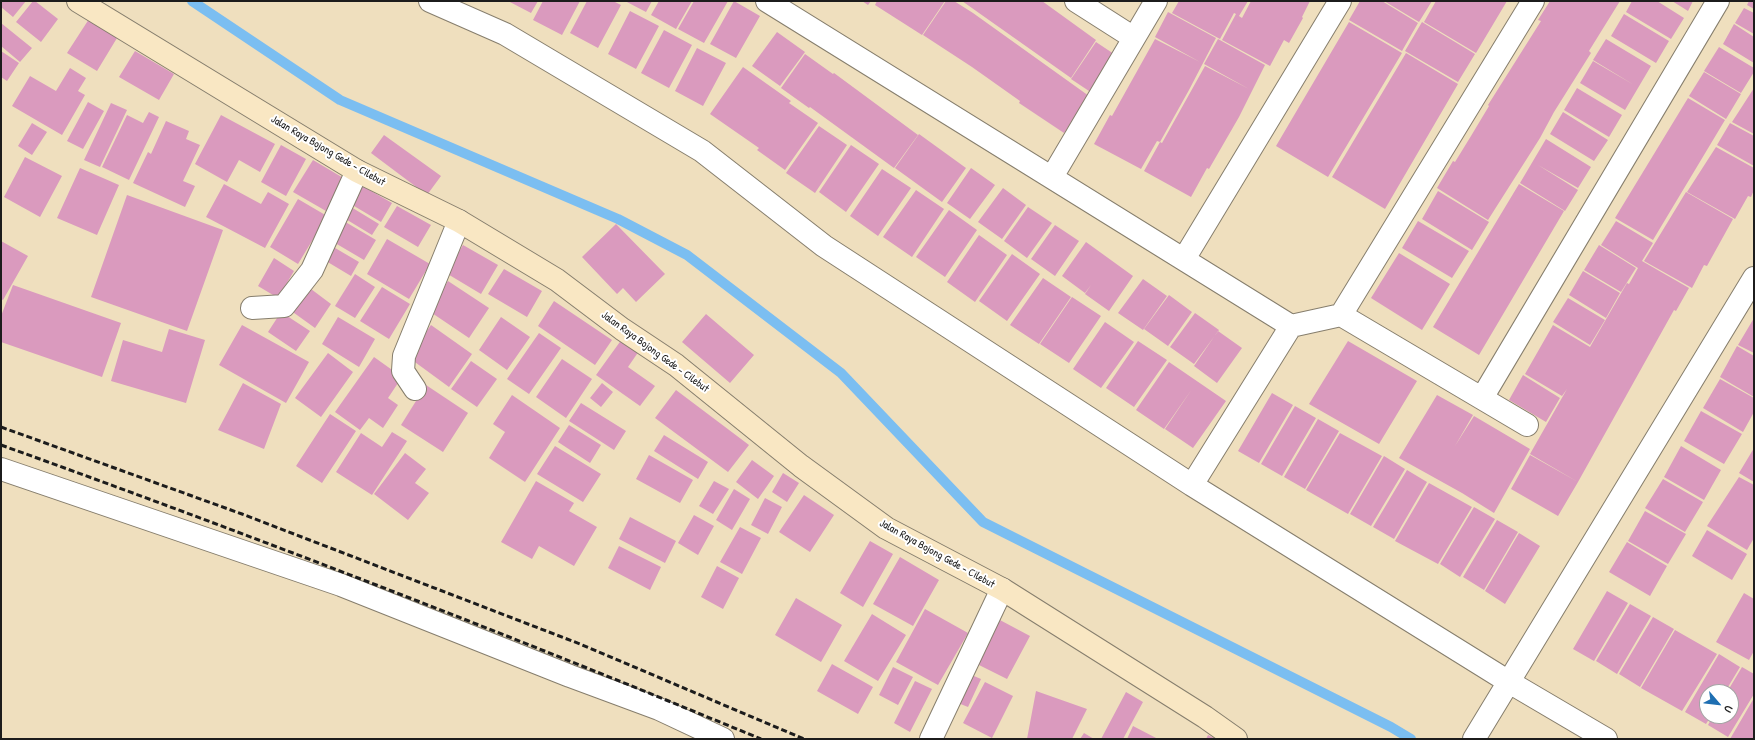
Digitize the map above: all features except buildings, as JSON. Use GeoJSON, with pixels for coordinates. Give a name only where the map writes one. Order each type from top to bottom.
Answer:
{"type":"FeatureCollection","features":[{"type":"Feature","properties":{"kind":"main road","name":"Jalan Raya Bojong Gede - Cilebut"},"geometry":{"type":"LineString","coordinates":[[78,1],[357,171],[460,221],[557,280],[622,328],[676,365],[801,466],[886,528],[1002,589],[1205,717],[1236,739]]}},
{"type":"Feature","properties":{"kind":"street"},"geometry":{"type":"LineString","coordinates":[[430,1],[506,34],[702,151],[824,246],[1192,486],[1509,682],[1606,739]]}},
{"type":"Feature","properties":{"kind":"street"},"geometry":{"type":"LineString","coordinates":[[1076,1],[1134,38]]}},
{"type":"Feature","properties":{"kind":"street"},"geometry":{"type":"LineString","coordinates":[[1052,177],[1156,1]]}},
{"type":"Feature","properties":{"kind":"street"},"geometry":{"type":"LineString","coordinates":[[1184,259],[1340,1]]}},
{"type":"Feature","properties":{"kind":"street"},"geometry":{"type":"LineString","coordinates":[[1341,314],[1533,1]]}},
{"type":"Feature","properties":{"kind":"street"},"geometry":{"type":"LineString","coordinates":[[1482,398],[1718,1]]}},
{"type":"Feature","properties":{"kind":"street"},"geometry":{"type":"LineString","coordinates":[[781,4],[1052,177],[1291,326]]}},
{"type":"Feature","properties":{"kind":"street"},"geometry":{"type":"LineString","coordinates":[[252,308],[284,306],[312,270],[357,171]]}},
{"type":"Feature","properties":{"kind":"street"},"geometry":{"type":"LineString","coordinates":[[415,389],[403,372],[404,356],[460,221]]}},
{"type":"Feature","properties":{"kind":"street"},"geometry":{"type":"LineString","coordinates":[[1474,739],[1754,278]]}},
{"type":"Feature","properties":{"kind":"street"},"geometry":{"type":"LineString","coordinates":[[1192,486],[1291,326],[1341,314],[1527,425]]}},
{"type":"Feature","properties":{"kind":"street"},"geometry":{"type":"LineString","coordinates":[[1,469],[341,585],[570,676],[659,709],[723,739]]}},
{"type":"Feature","properties":{"kind":"street"},"geometry":{"type":"LineString","coordinates":[[931,739],[1002,589]]}},
{"type":"Feature","properties":{"kind":"waterway"},"geometry":{"type":"LineString","coordinates":[[192,1],[340,100],[618,219],[687,255],[841,373],[983,522],[1391,727],[1411,739]]}},
{"type":"Feature","properties":{"kind":"railway"},"geometry":{"type":"LineString","coordinates":[[1,427],[242,514],[580,644],[804,739]]}},
{"type":"Feature","properties":{"kind":"railway"},"geometry":{"type":"LineString","coordinates":[[1,445],[288,551],[572,662],[761,739]]}}]}
